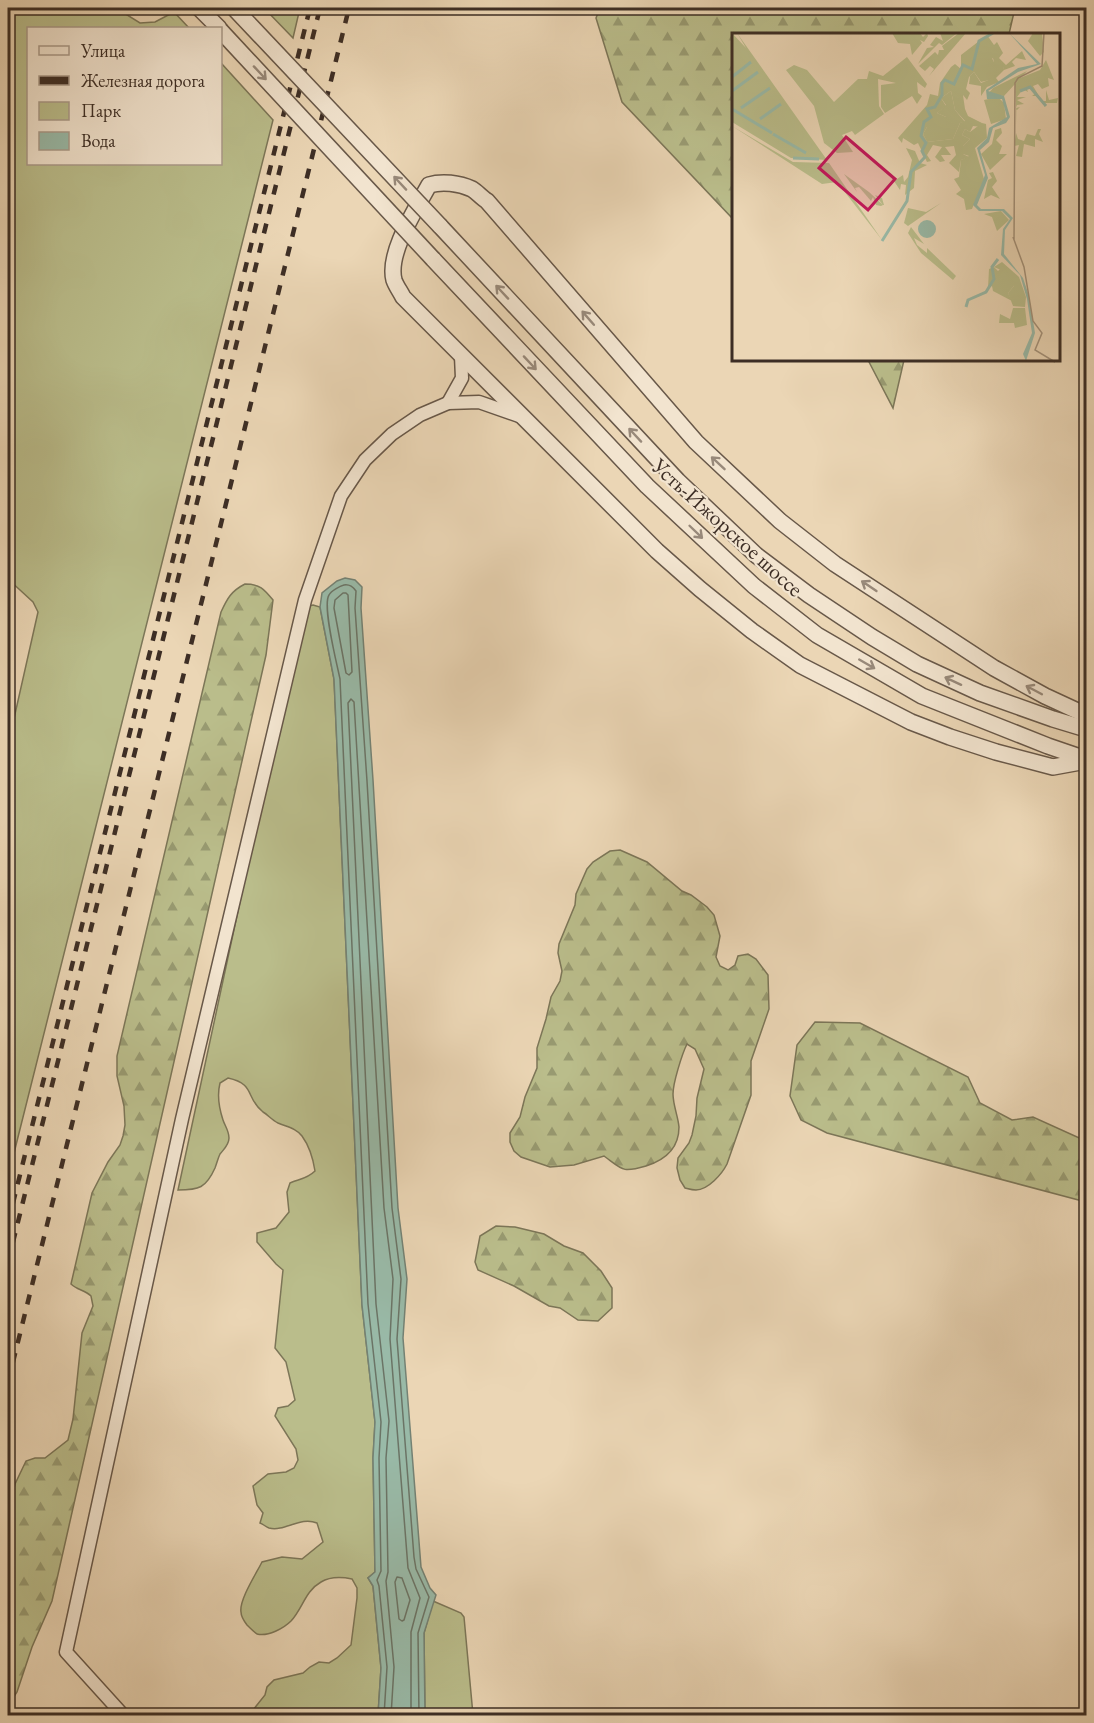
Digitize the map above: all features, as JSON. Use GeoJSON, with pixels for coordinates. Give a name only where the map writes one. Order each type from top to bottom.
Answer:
{"type":"FeatureCollection","features":[{"type":"Feature","properties":{"kind":"street","name":"Усть-Ижорское шоссе"},"geometry":{"type":"LineString","coordinates":[[199,8],[218,27]]}},
{"type":"Feature","properties":{"kind":"street","name":"Усть-Ижорское шоссе"},"geometry":{"type":"LineString","coordinates":[[234,8],[678,481],[756,555],[809,595],[917,664],[980,693],[1086,729]]}},
{"type":"Feature","properties":{"kind":"street","name":"Усть-Ижорское шоссе"},"geometry":{"type":"LineString","coordinates":[[222,31],[647,486],[753,586],[817,634],[922,696],[1086,760]]}},
{"type":"Feature","properties":{"kind":"street"},"geometry":{"type":"LineString","coordinates":[[1086,715],[994,668],[835,564],[780,521],[696,442],[487,201],[471,189],[451,183],[439,182],[429,185],[395,250],[394,280],[403,297],[657,551],[700,589],[752,631],[800,665],[911,722],[996,752],[1053,767],[1086,760]]}},
{"type":"Feature","properties":{"kind":"street"},"geometry":{"type":"LineString","coordinates":[[448,403],[462,378],[461,356]]}},
{"type":"Feature","properties":{"kind":"street"},"geometry":{"type":"LineString","coordinates":[[124,1716],[66,1652],[182,1119],[305,600],[341,496],[365,460],[392,434],[420,415],[448,403],[479,402],[522,418]]}},
{"type":"Feature","properties":{"kind":"green space"},"geometry":{"type":"Polygon","coordinates":[[[8,8],[116,8],[140,23],[155,22],[174,12],[188,27],[27,27],[27,165],[222,165],[222,64],[273,120],[8,1177],[8,745],[38,612],[33,602],[8,579],[8,8]]]}},
{"type":"Feature","properties":{"kind":"green space"},"geometry":{"type":"Polygon","coordinates":[[[264,8],[300,8],[293,38],[264,8]]]}},
{"type":"Feature","properties":{"kind":"green space"},"geometry":{"type":"Polygon","coordinates":[[[600,8],[1015,8],[1009,33],[732,33],[732,218],[622,102],[596,18],[600,8]]]}},
{"type":"Feature","properties":{"kind":"green space"},"geometry":{"type":"Polygon","coordinates":[[[869,362],[904,362],[893,408],[869,362]]]}},
{"type":"Feature","properties":{"kind":"green space"},"geometry":{"type":"Polygon","coordinates":[[[245,584],[261,588],[273,600],[266,655],[52,1601],[32,1647],[17,1692],[8,1706],[8,1514],[15,1484],[26,1461],[45,1458],[68,1440],[73,1419],[82,1333],[93,1306],[91,1296],[71,1284],[92,1193],[123,1136],[124,1106],[117,1076],[117,1056],[221,612],[230,596],[245,584]]]}},
{"type":"Feature","properties":{"kind":"green space"},"geometry":{"type":"Polygon","coordinates":[[[309,606],[320,607],[334,679],[362,1305],[375,1422],[373,1458],[375,1572],[368,1578],[373,1586],[381,1668],[378,1715],[249,1715],[274,1680],[303,1673],[319,1662],[329,1663],[351,1645],[357,1598],[357,1588],[352,1579],[325,1580],[311,1590],[291,1621],[280,1629],[261,1635],[246,1623],[241,1614],[245,1594],[262,1562],[282,1557],[302,1559],[323,1542],[317,1523],[311,1521],[275,1529],[260,1523],[263,1513],[257,1505],[253,1486],[268,1474],[286,1472],[294,1468],[298,1460],[296,1449],[275,1416],[278,1408],[288,1406],[295,1400],[286,1362],[275,1348],[283,1270],[257,1242],[257,1233],[276,1228],[289,1212],[287,1192],[290,1183],[315,1171],[311,1153],[300,1133],[272,1119],[257,1107],[243,1084],[228,1078],[220,1083],[219,1097],[229,1138],[228,1143],[205,1184],[197,1188],[178,1190],[301,618],[309,606]]]}},
{"type":"Feature","properties":{"kind":"green space"},"geometry":{"type":"Polygon","coordinates":[[[620,850],[647,862],[682,891],[707,907],[714,915],[720,936],[716,957],[720,966],[728,970],[735,965],[738,956],[748,954],[756,959],[768,975],[769,1009],[751,1061],[751,1095],[727,1164],[714,1181],[701,1189],[685,1188],[677,1168],[678,1158],[692,1135],[704,1069],[695,1049],[687,1044],[673,1089],[679,1127],[677,1142],[665,1157],[646,1166],[627,1170],[604,1156],[574,1165],[550,1167],[521,1157],[514,1151],[510,1142],[510,1133],[520,1117],[525,1097],[537,1068],[537,1048],[551,997],[560,981],[562,971],[558,953],[559,944],[575,905],[576,894],[587,869],[593,862],[610,851],[620,850]]]}},
{"type":"Feature","properties":{"kind":"green space"},"geometry":{"type":"Polygon","coordinates":[[[815,1022],[860,1023],[968,1077],[980,1103],[1012,1120],[1033,1117],[1086,1141],[1086,1202],[827,1133],[801,1120],[790,1096],[797,1045],[815,1022]]]}},
{"type":"Feature","properties":{"kind":"green space"},"geometry":{"type":"Polygon","coordinates":[[[496,1226],[515,1227],[544,1234],[564,1246],[583,1253],[601,1271],[612,1288],[612,1308],[598,1321],[578,1320],[560,1308],[549,1306],[514,1286],[478,1270],[475,1262],[480,1236],[496,1226]]]}},
{"type":"Feature","properties":{"kind":"green space"},"geometry":{"type":"Polygon","coordinates":[[[433,1601],[461,1613],[464,1617],[473,1715],[425,1716],[424,1633],[433,1601]]]}},
{"type":"Feature","properties":{"kind":"water"},"geometry":{"type":"Polygon","coordinates":[[[345,578],[355,580],[362,587],[361,608],[398,1208],[407,1279],[403,1338],[421,1567],[430,1588],[436,1595],[424,1633],[425,1715],[378,1715],[381,1668],[373,1586],[368,1578],[375,1572],[373,1458],[375,1422],[362,1305],[334,679],[320,607],[322,593],[337,581],[345,578]]]}},
{"type":"Feature","properties":{"kind":"railway"},"geometry":{"type":"LineString","coordinates":[[8,1223],[310,8]]}},
{"type":"Feature","properties":{"kind":"railway"},"geometry":{"type":"LineString","coordinates":[[8,1262],[320,8]]}},
{"type":"Feature","properties":{"kind":"railway"},"geometry":{"type":"LineString","coordinates":[[8,1382],[349,8]]}}]}
